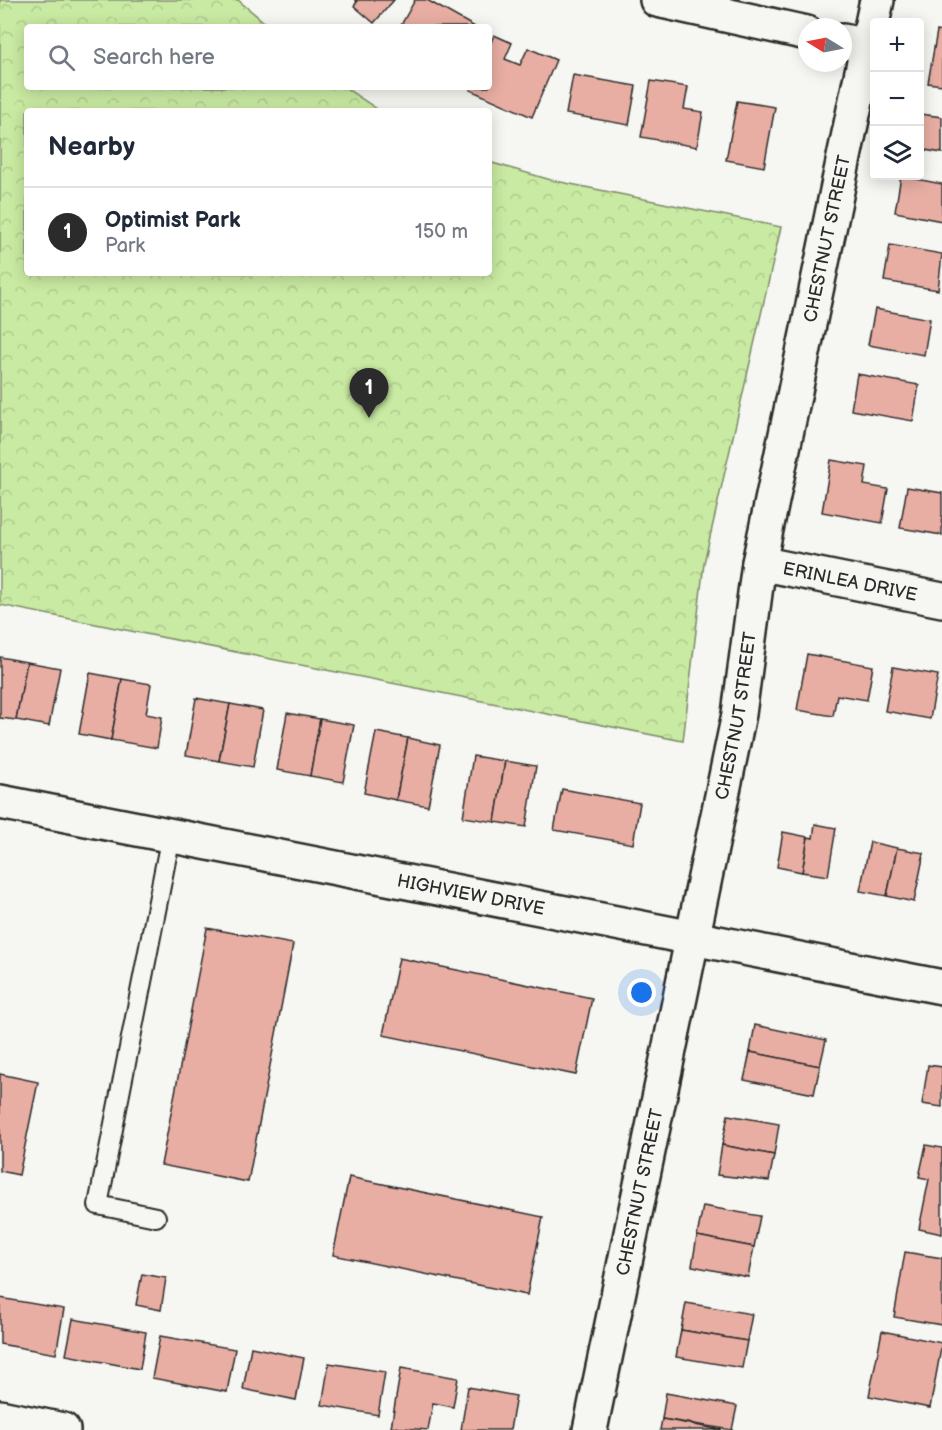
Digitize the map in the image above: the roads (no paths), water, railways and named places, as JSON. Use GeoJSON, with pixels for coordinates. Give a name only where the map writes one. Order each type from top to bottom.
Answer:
{"type":"FeatureCollection","features":[{"type":"Feature","properties":{"kind":"street"},"geometry":{"type":"LineString","coordinates":[[657,0],[798,31]]}},
{"type":"Feature","properties":{"kind":"street","name":"CHESTNUT STREET"},"geometry":{"type":"LineString","coordinates":[[590,1430],[739,714],[759,562],[855,44],[877,0]]}},
{"type":"Feature","properties":{"kind":"street","name":"ERINLEA DRIVE"},"geometry":{"type":"LineString","coordinates":[[759,562],[942,600]]}},
{"type":"Feature","properties":{"kind":"street","name":"HIGHVIEW DRIVE"},"geometry":{"type":"LineString","coordinates":[[0,802],[942,987]]}},
{"type":"Feature","properties":{"kind":"street"},"geometry":{"type":"LineString","coordinates":[[0,1417],[63,1430]]}},
{"type":"Feature","properties":{"kind":"lane"},"geometry":{"type":"LineString","coordinates":[[156,1216],[98,1205],[171,835]]}},
{"type":"Feature","properties":{"kind":"place","name":"Optimist Park"},"geometry":{"type":"Point","coordinates":[369,418]}}]}
